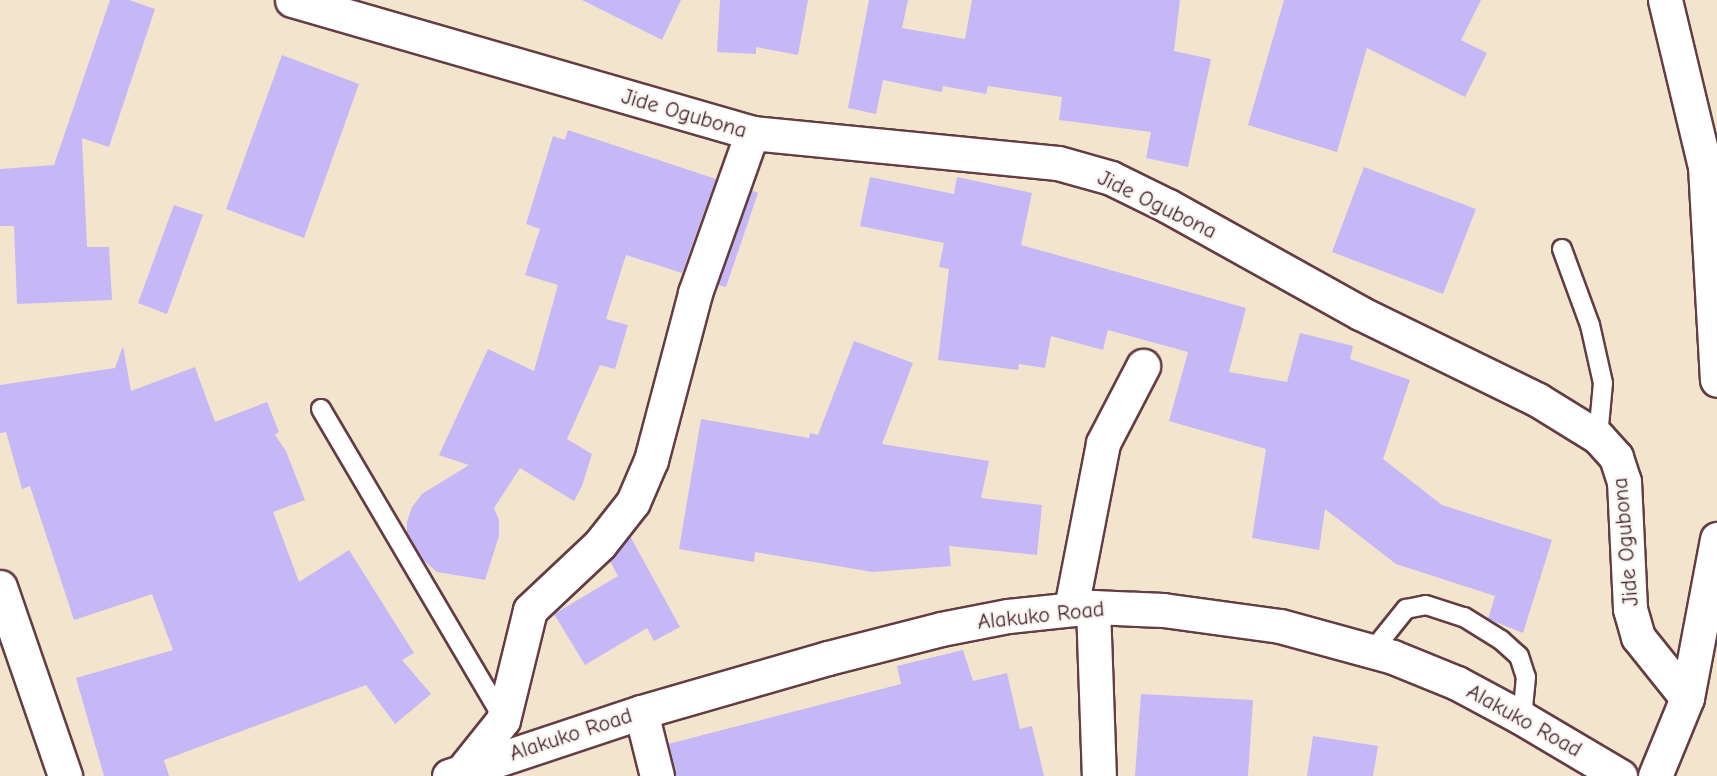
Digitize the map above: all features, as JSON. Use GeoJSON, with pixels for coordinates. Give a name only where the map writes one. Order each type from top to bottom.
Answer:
{"type":"FeatureCollection","features":[{"type":"Feature","properties":{"kind":"street","name":"Jide Ogubona"},"geometry":{"type":"LineString","coordinates":[[292,0],[752,134],[1058,163],[1111,178],[1168,206],[1360,313],[1538,400],[1598,437],[1616,457],[1624,481],[1630,609],[1638,637],[1687,698]]}},
{"type":"Feature","properties":{"kind":"street"},"geometry":{"type":"LineString","coordinates":[[1665,0],[1705,166],[1717,380]]}},
{"type":"Feature","properties":{"kind":"street"},"geometry":{"type":"LineString","coordinates":[[456,773],[503,720],[530,610],[600,544],[633,502],[638,492],[651,460],[695,293],[752,134]]}},
{"type":"Feature","properties":{"kind":"street"},"geometry":{"type":"LineString","coordinates":[[1100,776],[1082,607],[1102,443],[1143,366]]}},
{"type":"Feature","properties":{"kind":"street"},"geometry":{"type":"LineString","coordinates":[[1655,776],[1687,698],[1717,539]]}},
{"type":"Feature","properties":{"kind":"street"},"geometry":{"type":"LineString","coordinates":[[0,587],[65,776]]}},
{"type":"Feature","properties":{"kind":"street","name":"Alakuko Road"},"geometry":{"type":"LineString","coordinates":[[456,773],[641,712],[940,628],[1082,607],[1163,610],[1280,626],[1373,650],[1457,683],[1522,718],[1620,776]]}},
{"type":"Feature","properties":{"kind":"street"},"geometry":{"type":"LineString","coordinates":[[641,712],[657,776]]}},
{"type":"Feature","properties":{"kind":"lane"},"geometry":{"type":"LineString","coordinates":[[1562,249],[1590,325],[1603,383],[1598,437]]}},
{"type":"Feature","properties":{"kind":"lane"},"geometry":{"type":"LineString","coordinates":[[321,409],[503,720]]}},
{"type":"Feature","properties":{"kind":"lane"},"geometry":{"type":"LineString","coordinates":[[1373,650],[1406,609],[1426,605],[1464,617],[1501,640],[1519,656],[1526,677],[1522,718]]}},
{"type":"Feature","properties":{"kind":"building"},"geometry":{"type":"Polygon","coordinates":[[[110,0],[129,0],[155,9],[109,147],[82,138],[87,247],[109,247],[112,300],[17,304],[14,226],[0,226],[0,169],[54,165],[110,0]]]}},
{"type":"Feature","properties":{"kind":"building"},"geometry":{"type":"Polygon","coordinates":[[[582,0],[681,0],[662,40],[582,0]]]}},
{"type":"Feature","properties":{"kind":"building"},"geometry":{"type":"Polygon","coordinates":[[[720,0],[808,0],[798,55],[756,47],[756,54],[717,52],[720,0]]]}},
{"type":"Feature","properties":{"kind":"building"},"geometry":{"type":"Polygon","coordinates":[[[869,0],[908,0],[902,28],[965,39],[972,0],[1180,0],[1174,51],[1211,59],[1188,167],[1146,158],[1151,132],[1059,120],[1062,97],[988,86],[986,94],[943,86],[942,92],[883,80],[876,114],[848,108],[869,0]]]}},
{"type":"Feature","properties":{"kind":"building"},"geometry":{"type":"Polygon","coordinates":[[[1284,0],[1481,0],[1461,40],[1487,53],[1465,97],[1367,48],[1337,152],[1248,125],[1284,0]]]}},
{"type":"Feature","properties":{"kind":"building"},"geometry":{"type":"Polygon","coordinates":[[[282,55],[359,84],[304,238],[226,209],[282,55]]]}},
{"type":"Feature","properties":{"kind":"building"},"geometry":{"type":"Polygon","coordinates":[[[568,130],[716,179],[682,273],[626,255],[606,319],[628,325],[615,369],[600,365],[567,439],[592,454],[582,486],[574,501],[520,468],[494,508],[499,520],[499,536],[485,580],[437,572],[423,560],[407,533],[407,522],[412,507],[422,494],[469,465],[439,455],[488,349],[534,371],[558,285],[525,275],[540,229],[526,224],[553,136],[565,140],[568,130]]]}},
{"type":"Feature","properties":{"kind":"building"},"geometry":{"type":"Polygon","coordinates":[[[1364,167],[1476,209],[1443,294],[1332,252],[1364,167]]]}},
{"type":"Feature","properties":{"kind":"building"},"geometry":{"type":"Polygon","coordinates":[[[870,177],[954,194],[957,177],[1032,193],[1021,245],[1246,308],[1229,372],[1287,382],[1300,333],[1353,346],[1350,359],[1410,380],[1383,459],[1442,505],[1552,540],[1523,633],[1488,619],[1495,596],[1396,564],[1325,509],[1319,550],[1252,538],[1266,449],[1169,421],[1188,352],[1108,330],[1103,350],[1051,336],[1045,368],[1019,364],[1018,370],[938,360],[949,269],[939,267],[944,243],[860,226],[870,177]]]}},
{"type":"Feature","properties":{"kind":"building"},"geometry":{"type":"Polygon","coordinates":[[[751,190],[758,193],[726,287],[718,285],[751,190]]]}},
{"type":"Feature","properties":{"kind":"building"},"geometry":{"type":"Polygon","coordinates":[[[174,205],[203,215],[167,314],[138,303],[174,205]]]}},
{"type":"Feature","properties":{"kind":"building"},"geometry":{"type":"Polygon","coordinates":[[[854,341],[913,363],[882,444],[989,461],[981,498],[1042,505],[1037,555],[949,546],[951,566],[873,572],[755,552],[754,562],[679,549],[701,419],[809,438],[810,433],[818,435],[854,341]]]}},
{"type":"Feature","properties":{"kind":"building"},"geometry":{"type":"Polygon","coordinates":[[[123,346],[131,391],[195,367],[215,422],[267,402],[279,432],[275,435],[286,451],[305,500],[273,512],[299,582],[349,550],[414,653],[402,660],[431,694],[395,724],[366,685],[164,760],[169,776],[104,776],[76,678],[173,650],[152,594],[74,620],[30,486],[22,489],[6,432],[0,433],[0,385],[115,368],[123,346]]]}},
{"type":"Feature","properties":{"kind":"building"},"geometry":{"type":"Polygon","coordinates":[[[630,536],[680,627],[654,641],[647,628],[585,665],[554,614],[618,576],[610,561],[630,536]]]}},
{"type":"Feature","properties":{"kind":"building"},"geometry":{"type":"Polygon","coordinates":[[[963,650],[973,681],[1007,673],[1020,729],[1032,726],[1044,776],[675,776],[668,744],[901,684],[897,666],[963,650]]]}},
{"type":"Feature","properties":{"kind":"building"},"geometry":{"type":"Polygon","coordinates":[[[1141,694],[1253,700],[1248,776],[1135,776],[1141,694]]]}},
{"type":"Feature","properties":{"kind":"building"},"geometry":{"type":"Polygon","coordinates":[[[1313,736],[1378,746],[1373,776],[1307,776],[1313,736]]]}}]}
